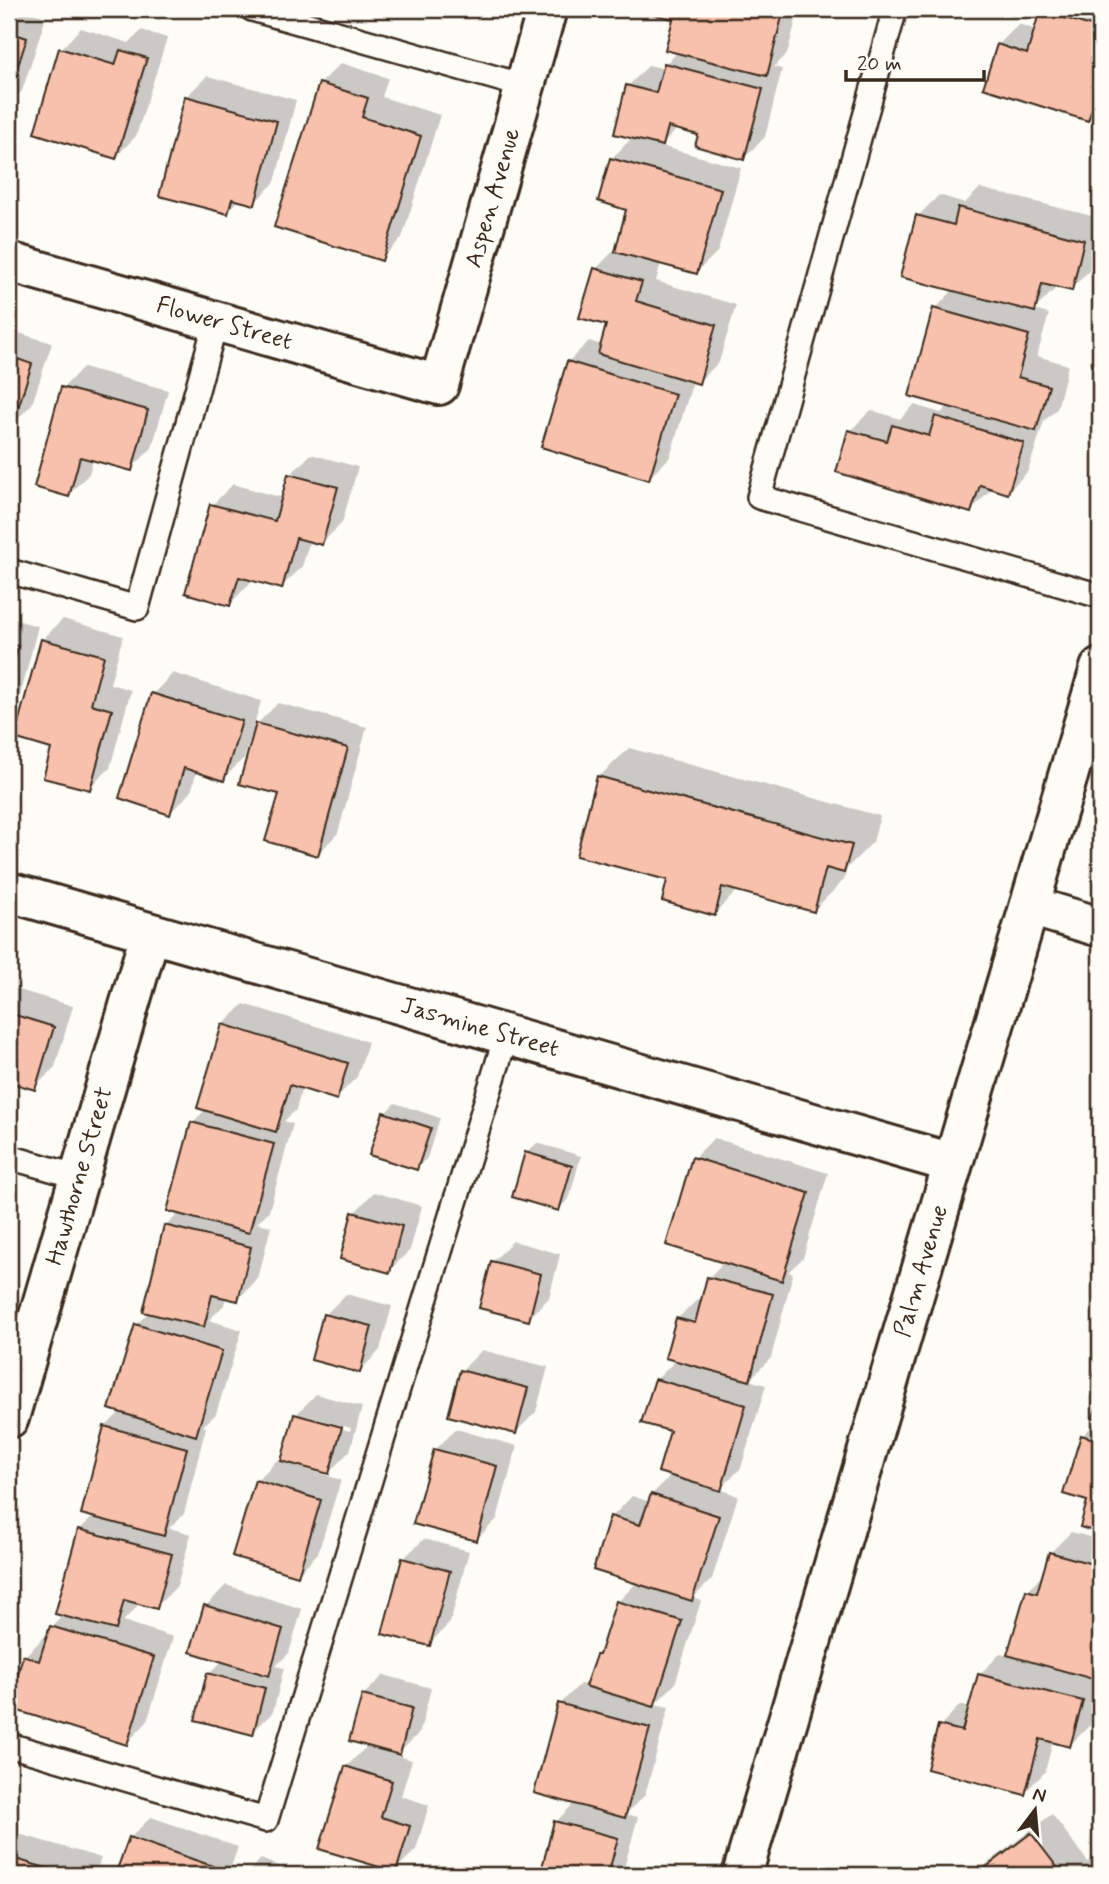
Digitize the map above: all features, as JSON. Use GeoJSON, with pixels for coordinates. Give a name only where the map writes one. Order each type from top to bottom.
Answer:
{"type":"FeatureCollection","features":[{"type":"Feature","properties":{"kind":"street","name":"Aspen Avenue"},"geometry":{"type":"LineString","coordinates":[[439,385],[547,9]]}},
{"type":"Feature","properties":{"kind":"street","name":"Flower Street"},"geometry":{"type":"LineString","coordinates":[[9,262],[439,385]]}},
{"type":"Feature","properties":{"kind":"street","name":"Palm Avenue"},"geometry":{"type":"LineString","coordinates":[[742,1875],[1100,668]]}},
{"type":"Feature","properties":{"kind":"street","name":"Jasmine Street"},"geometry":{"type":"LineString","coordinates":[[9,892],[952,1163]]}},
{"type":"Feature","properties":{"kind":"street"},"geometry":{"type":"LineString","coordinates":[[1030,906],[1100,927]]}},
{"type":"Feature","properties":{"kind":"street","name":"Hawthorne Street"},"geometry":{"type":"LineString","coordinates":[[9,1418],[150,934]]}},
{"type":"Feature","properties":{"kind":"lane"},"geometry":{"type":"LineString","coordinates":[[252,9],[524,86]]}},
{"type":"Feature","properties":{"kind":"lane"},"geometry":{"type":"LineString","coordinates":[[895,9],[759,497],[1100,596]]}},
{"type":"Feature","properties":{"kind":"lane"},"geometry":{"type":"LineString","coordinates":[[9,571],[136,608],[216,321]]}},
{"type":"Feature","properties":{"kind":"lane"},"geometry":{"type":"LineString","coordinates":[[9,1745],[266,1820],[506,1036]]}},
{"type":"Feature","properties":{"kind":"lane"},"geometry":{"type":"LineString","coordinates":[[9,1157],[79,1177]]}},
{"type":"Feature","properties":{"kind":"building"},"geometry":{"type":"Polygon","coordinates":[[[648,9],[784,9],[767,76],[665,50],[673,19],[647,13],[648,9]]]}},
{"type":"Feature","properties":{"kind":"building"},"geometry":{"type":"Polygon","coordinates":[[[1040,10],[1100,29],[1100,84],[1088,121],[983,88],[997,44],[1027,54],[1040,10]]]}},
{"type":"Feature","properties":{"kind":"building"},"geometry":{"type":"Polygon","coordinates":[[[9,32],[27,38],[9,93],[9,32]]]}},
{"type":"Feature","properties":{"kind":"building"},"geometry":{"type":"Polygon","coordinates":[[[59,48],[115,65],[120,50],[147,58],[116,159],[34,133],[59,48]]]}},
{"type":"Feature","properties":{"kind":"building"},"geometry":{"type":"Polygon","coordinates":[[[664,63],[763,89],[744,160],[695,146],[698,135],[668,127],[663,146],[614,134],[626,85],[656,93],[664,63]]]}},
{"type":"Feature","properties":{"kind":"building"},"geometry":{"type":"Polygon","coordinates":[[[319,83],[368,98],[362,117],[421,136],[382,261],[274,227],[319,83]]]}},
{"type":"Feature","properties":{"kind":"building"},"geometry":{"type":"Polygon","coordinates":[[[185,96],[277,121],[255,205],[232,199],[228,214],[159,196],[185,96]]]}},
{"type":"Feature","properties":{"kind":"building"},"geometry":{"type":"Polygon","coordinates":[[[610,158],[721,189],[697,274],[615,252],[626,210],[598,201],[610,158]]]}},
{"type":"Feature","properties":{"kind":"building"},"geometry":{"type":"Polygon","coordinates":[[[958,207],[1084,240],[1072,291],[1042,284],[1035,312],[900,277],[916,215],[954,225],[958,207]]]}},
{"type":"Feature","properties":{"kind":"building"},"geometry":{"type":"Polygon","coordinates":[[[594,268],[642,282],[636,301],[716,325],[699,384],[598,354],[606,325],[579,318],[594,268]]]}},
{"type":"Feature","properties":{"kind":"building"},"geometry":{"type":"Polygon","coordinates":[[[933,308],[1029,335],[1018,377],[1049,386],[1036,431],[909,396],[933,308]]]}},
{"type":"Feature","properties":{"kind":"building"},"geometry":{"type":"Polygon","coordinates":[[[9,356],[32,364],[12,427],[9,426],[9,356]]]}},
{"type":"Feature","properties":{"kind":"building"},"geometry":{"type":"Polygon","coordinates":[[[567,361],[675,394],[649,480],[541,447],[567,361]]]}},
{"type":"Feature","properties":{"kind":"building"},"geometry":{"type":"Polygon","coordinates":[[[61,387],[148,410],[132,471],[80,457],[69,497],[34,487],[61,387]]]}},
{"type":"Feature","properties":{"kind":"building"},"geometry":{"type":"Polygon","coordinates":[[[935,416],[1024,443],[1008,494],[980,485],[971,513],[836,472],[848,430],[887,441],[892,425],[929,436],[935,416]]]}},
{"type":"Feature","properties":{"kind":"building"},"geometry":{"type":"Polygon","coordinates":[[[288,474],[338,487],[322,545],[296,538],[282,589],[239,577],[230,606],[185,593],[210,504],[275,521],[288,474]]]}},
{"type":"Feature","properties":{"kind":"building"},"geometry":{"type":"Polygon","coordinates":[[[41,639],[104,656],[91,704],[112,710],[90,790],[43,778],[51,749],[14,738],[41,639]]]}},
{"type":"Feature","properties":{"kind":"building"},"geometry":{"type":"Polygon","coordinates":[[[9,644],[18,646],[9,683],[9,644]]]}},
{"type":"Feature","properties":{"kind":"building"},"geometry":{"type":"Polygon","coordinates":[[[151,693],[242,721],[224,781],[184,768],[170,815],[119,798],[151,693]]]}},
{"type":"Feature","properties":{"kind":"building"},"geometry":{"type":"Polygon","coordinates":[[[256,723],[348,748],[318,856],[265,841],[279,794],[239,784],[256,723]]]}},
{"type":"Feature","properties":{"kind":"building"},"geometry":{"type":"Polygon","coordinates":[[[597,776],[852,845],[844,873],[826,868],[814,912],[722,887],[715,916],[662,901],[667,880],[576,856],[597,776]]]}},
{"type":"Feature","properties":{"kind":"building"},"geometry":{"type":"Polygon","coordinates":[[[9,1013],[54,1027],[35,1090],[9,1082],[9,1013]]]}},
{"type":"Feature","properties":{"kind":"building"},"geometry":{"type":"Polygon","coordinates":[[[222,1024],[348,1063],[337,1100],[290,1085],[276,1132],[197,1108],[222,1024]]]}},
{"type":"Feature","properties":{"kind":"building"},"geometry":{"type":"Polygon","coordinates":[[[383,1112],[431,1128],[417,1170],[369,1155],[383,1112]]]}},
{"type":"Feature","properties":{"kind":"building"},"geometry":{"type":"Polygon","coordinates":[[[191,1122],[274,1144],[249,1233],[167,1211],[191,1122]]]}},
{"type":"Feature","properties":{"kind":"building"},"geometry":{"type":"Polygon","coordinates":[[[525,1152],[572,1166],[559,1211],[512,1197],[525,1152]]]}},
{"type":"Feature","properties":{"kind":"building"},"geometry":{"type":"Polygon","coordinates":[[[692,1157],[809,1193],[782,1281],[666,1245],[692,1157]]]}},
{"type":"Feature","properties":{"kind":"building"},"geometry":{"type":"Polygon","coordinates":[[[352,1212],[402,1226],[390,1273],[340,1259],[352,1212]]]}},
{"type":"Feature","properties":{"kind":"building"},"geometry":{"type":"Polygon","coordinates":[[[164,1225],[251,1247],[238,1301],[212,1295],[204,1327],[143,1312],[164,1225]]]}},
{"type":"Feature","properties":{"kind":"building"},"geometry":{"type":"Polygon","coordinates":[[[491,1261],[541,1274],[529,1321],[479,1308],[491,1261]]]}},
{"type":"Feature","properties":{"kind":"building"},"geometry":{"type":"Polygon","coordinates":[[[707,1277],[773,1294],[750,1381],[665,1358],[676,1318],[695,1323],[707,1277]]]}},
{"type":"Feature","properties":{"kind":"building"},"geometry":{"type":"Polygon","coordinates":[[[323,1314],[372,1326],[360,1373],[311,1360],[323,1314]]]}},
{"type":"Feature","properties":{"kind":"building"},"geometry":{"type":"Polygon","coordinates":[[[135,1324],[222,1351],[196,1436],[109,1409],[135,1324]]]}},
{"type":"Feature","properties":{"kind":"building"},"geometry":{"type":"Polygon","coordinates":[[[1100,1355],[1100,1377],[1094,1376],[1100,1355]]]}},
{"type":"Feature","properties":{"kind":"building"},"geometry":{"type":"Polygon","coordinates":[[[460,1370],[528,1388],[516,1434],[448,1416],[460,1370]]]}},
{"type":"Feature","properties":{"kind":"building"},"geometry":{"type":"Polygon","coordinates":[[[655,1379],[746,1405],[721,1491],[658,1472],[670,1431],[641,1423],[655,1379]]]}},
{"type":"Feature","properties":{"kind":"building"},"geometry":{"type":"Polygon","coordinates":[[[1100,1394],[1100,1420],[1093,1418],[1100,1394]]]}},
{"type":"Feature","properties":{"kind":"building"},"geometry":{"type":"Polygon","coordinates":[[[294,1414],[342,1427],[329,1474],[281,1461],[294,1414]]]}},
{"type":"Feature","properties":{"kind":"building"},"geometry":{"type":"Polygon","coordinates":[[[104,1426],[187,1448],[164,1536],[81,1514],[104,1426]]]}},
{"type":"Feature","properties":{"kind":"building"},"geometry":{"type":"Polygon","coordinates":[[[1081,1435],[1100,1441],[1100,1533],[1080,1527],[1087,1501],[1063,1494],[1081,1435]]]}},
{"type":"Feature","properties":{"kind":"building"},"geometry":{"type":"Polygon","coordinates":[[[434,1449],[497,1466],[477,1541],[413,1524],[434,1449]]]}},
{"type":"Feature","properties":{"kind":"building"},"geometry":{"type":"Polygon","coordinates":[[[255,1480],[321,1500],[298,1576],[232,1556],[255,1480]]]}},
{"type":"Feature","properties":{"kind":"building"},"geometry":{"type":"Polygon","coordinates":[[[651,1494],[719,1516],[692,1601],[593,1570],[610,1516],[640,1525],[651,1494]]]}},
{"type":"Feature","properties":{"kind":"building"},"geometry":{"type":"Polygon","coordinates":[[[78,1529],[172,1554],[157,1609],[124,1600],[116,1630],[55,1614],[78,1529]]]}},
{"type":"Feature","properties":{"kind":"building"},"geometry":{"type":"Polygon","coordinates":[[[1049,1552],[1100,1566],[1100,1681],[1007,1655],[1026,1590],[1037,1593],[1049,1552]]]}},
{"type":"Feature","properties":{"kind":"building"},"geometry":{"type":"Polygon","coordinates":[[[402,1558],[450,1571],[430,1646],[382,1634],[402,1558]]]}},
{"type":"Feature","properties":{"kind":"building"},"geometry":{"type":"Polygon","coordinates":[[[616,1601],[682,1621],[654,1707],[585,1686],[596,1655],[599,1655],[616,1601]]]}},
{"type":"Feature","properties":{"kind":"building"},"geometry":{"type":"Polygon","coordinates":[[[204,1605],[283,1629],[269,1676],[190,1652],[204,1605]]]}},
{"type":"Feature","properties":{"kind":"building"},"geometry":{"type":"Polygon","coordinates":[[[50,1626],[154,1657],[127,1745],[9,1708],[23,1655],[39,1661],[50,1626]]]}},
{"type":"Feature","properties":{"kind":"building"},"geometry":{"type":"Polygon","coordinates":[[[207,1673],[265,1688],[253,1735],[195,1720],[207,1673]]]}},
{"type":"Feature","properties":{"kind":"building"},"geometry":{"type":"Polygon","coordinates":[[[978,1674],[1083,1701],[1070,1747],[1040,1739],[1025,1795],[927,1769],[938,1725],[962,1731],[978,1674]]]}},
{"type":"Feature","properties":{"kind":"building"},"geometry":{"type":"Polygon","coordinates":[[[362,1695],[412,1708],[400,1755],[349,1741],[362,1695]]]}},
{"type":"Feature","properties":{"kind":"building"},"geometry":{"type":"Polygon","coordinates":[[[558,1703],[650,1728],[625,1818],[534,1793],[558,1703]]]}},
{"type":"Feature","properties":{"kind":"building"},"geometry":{"type":"Polygon","coordinates":[[[345,1766],[392,1781],[381,1817],[410,1826],[396,1872],[319,1849],[345,1766]]]}},
{"type":"Feature","properties":{"kind":"building"},"geometry":{"type":"Polygon","coordinates":[[[554,1821],[618,1838],[608,1875],[540,1875],[554,1821]]]}},
{"type":"Feature","properties":{"kind":"building"},"geometry":{"type":"Polygon","coordinates":[[[1031,1833],[1063,1875],[976,1875],[1031,1833]]]}},
{"type":"Feature","properties":{"kind":"building"},"geometry":{"type":"Polygon","coordinates":[[[129,1837],[218,1868],[216,1875],[115,1875],[129,1837]]]}},
{"type":"Feature","properties":{"kind":"building"},"geometry":{"type":"Polygon","coordinates":[[[9,1857],[69,1875],[9,1875],[9,1857]]]}}]}
